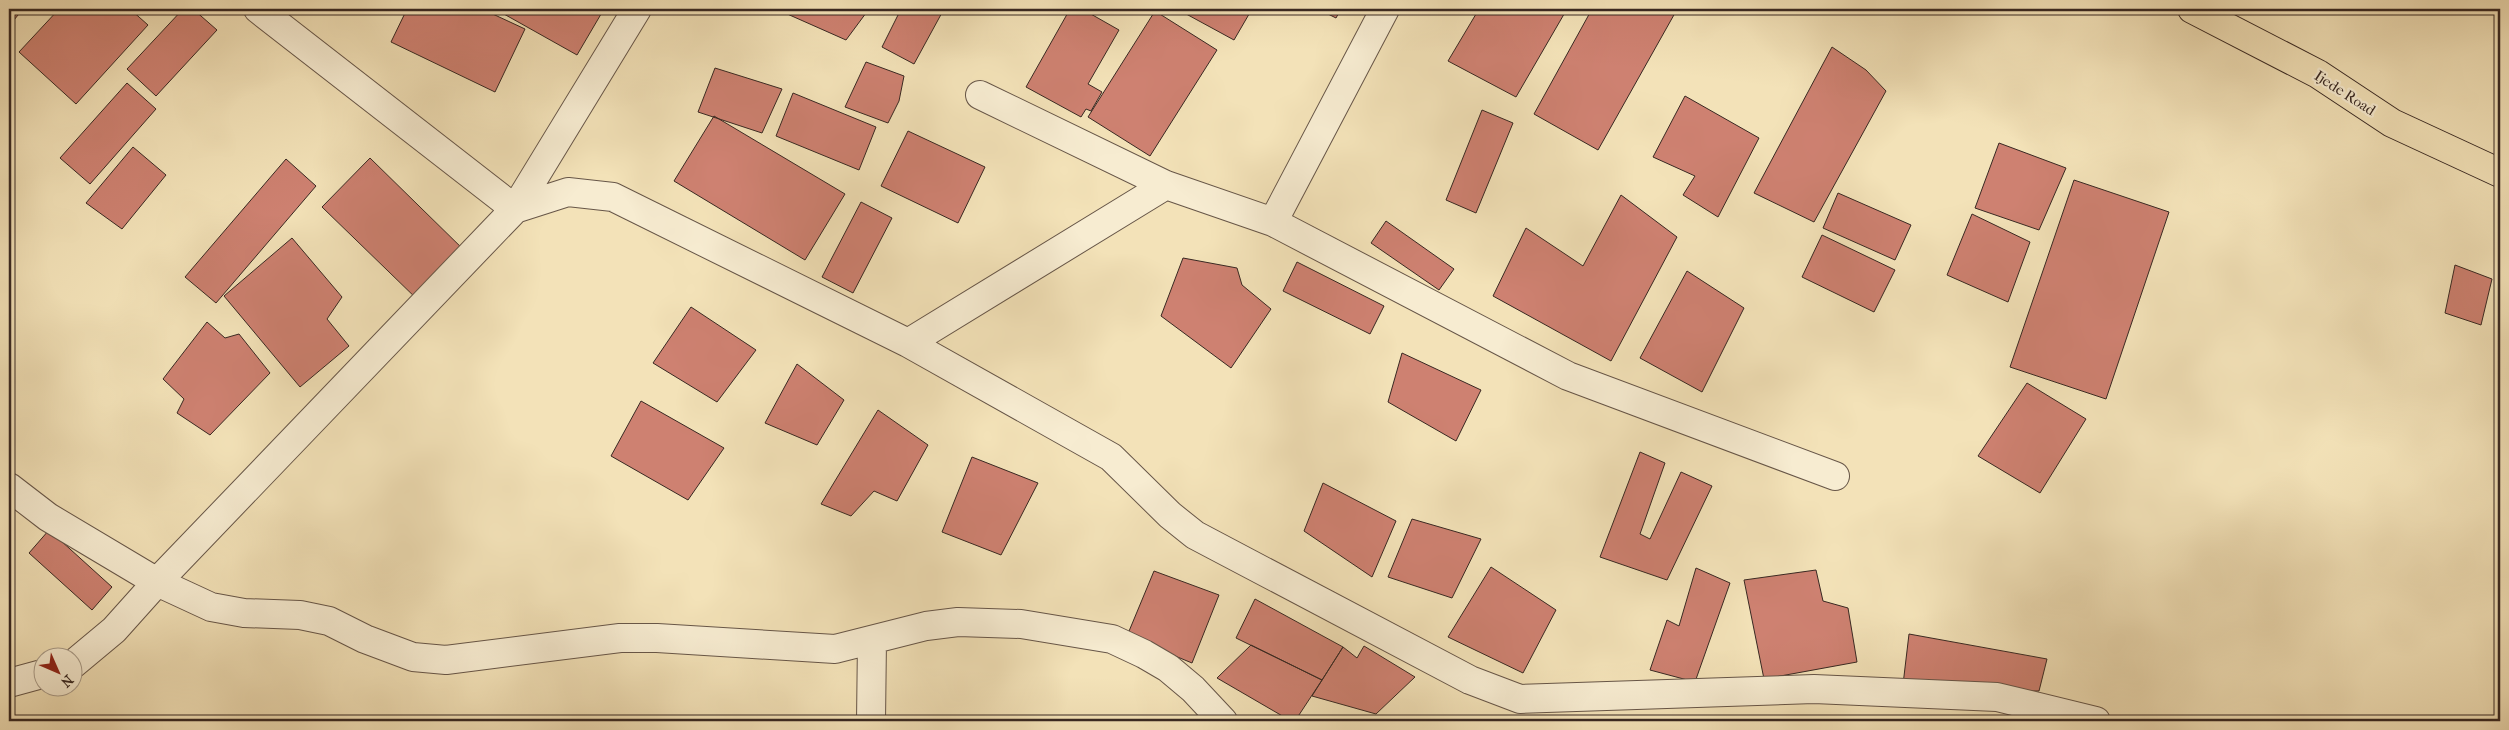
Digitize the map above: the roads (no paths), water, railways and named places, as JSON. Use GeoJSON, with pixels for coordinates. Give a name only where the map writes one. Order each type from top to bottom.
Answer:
{"type":"FeatureCollection","features":[{"type":"Feature","properties":{"kind":"main road","name":"Ijede Road"},"geometry":{"type":"LineString","coordinates":[[2192,9],[2318,74],[2392,122],[2500,173]]}},
{"type":"Feature","properties":{"kind":"street"},"geometry":{"type":"LineString","coordinates":[[258,9],[515,209]]}},
{"type":"Feature","properties":{"kind":"street"},"geometry":{"type":"LineString","coordinates":[[82,657],[114,630],[157,582],[515,209],[637,9]]}},
{"type":"Feature","properties":{"kind":"street"},"geometry":{"type":"LineString","coordinates":[[1273,222],[1385,9]]}},
{"type":"Feature","properties":{"kind":"street"},"geometry":{"type":"LineString","coordinates":[[980,95],[1166,185],[1273,222],[1568,376],[1835,476]]}},
{"type":"Feature","properties":{"kind":"street"},"geometry":{"type":"LineString","coordinates":[[908,343],[1166,185]]}},
{"type":"Feature","properties":{"kind":"street"},"geometry":{"type":"LineString","coordinates":[[515,209],[568,192],[613,198],[908,343],[1111,456],[1170,515],[1195,535],[1470,680],[1520,699],[1824,689],[1996,697],[2096,721]]}},
{"type":"Feature","properties":{"kind":"street"},"geometry":{"type":"LineString","coordinates":[[9,487],[48,517],[157,582],[210,606],[244,613],[300,616],[329,621],[365,639],[414,657],[446,660],[620,638],[657,638],[835,649],[926,626],[958,622],[1021,624],[1112,639],[1168,668],[1193,689],[1223,721]]}},
{"type":"Feature","properties":{"kind":"street"},"geometry":{"type":"LineString","coordinates":[[871,721],[872,640]]}},
{"type":"Feature","properties":{"kind":"street"},"geometry":{"type":"LineString","coordinates":[[9,683],[32,677]]}}]}
